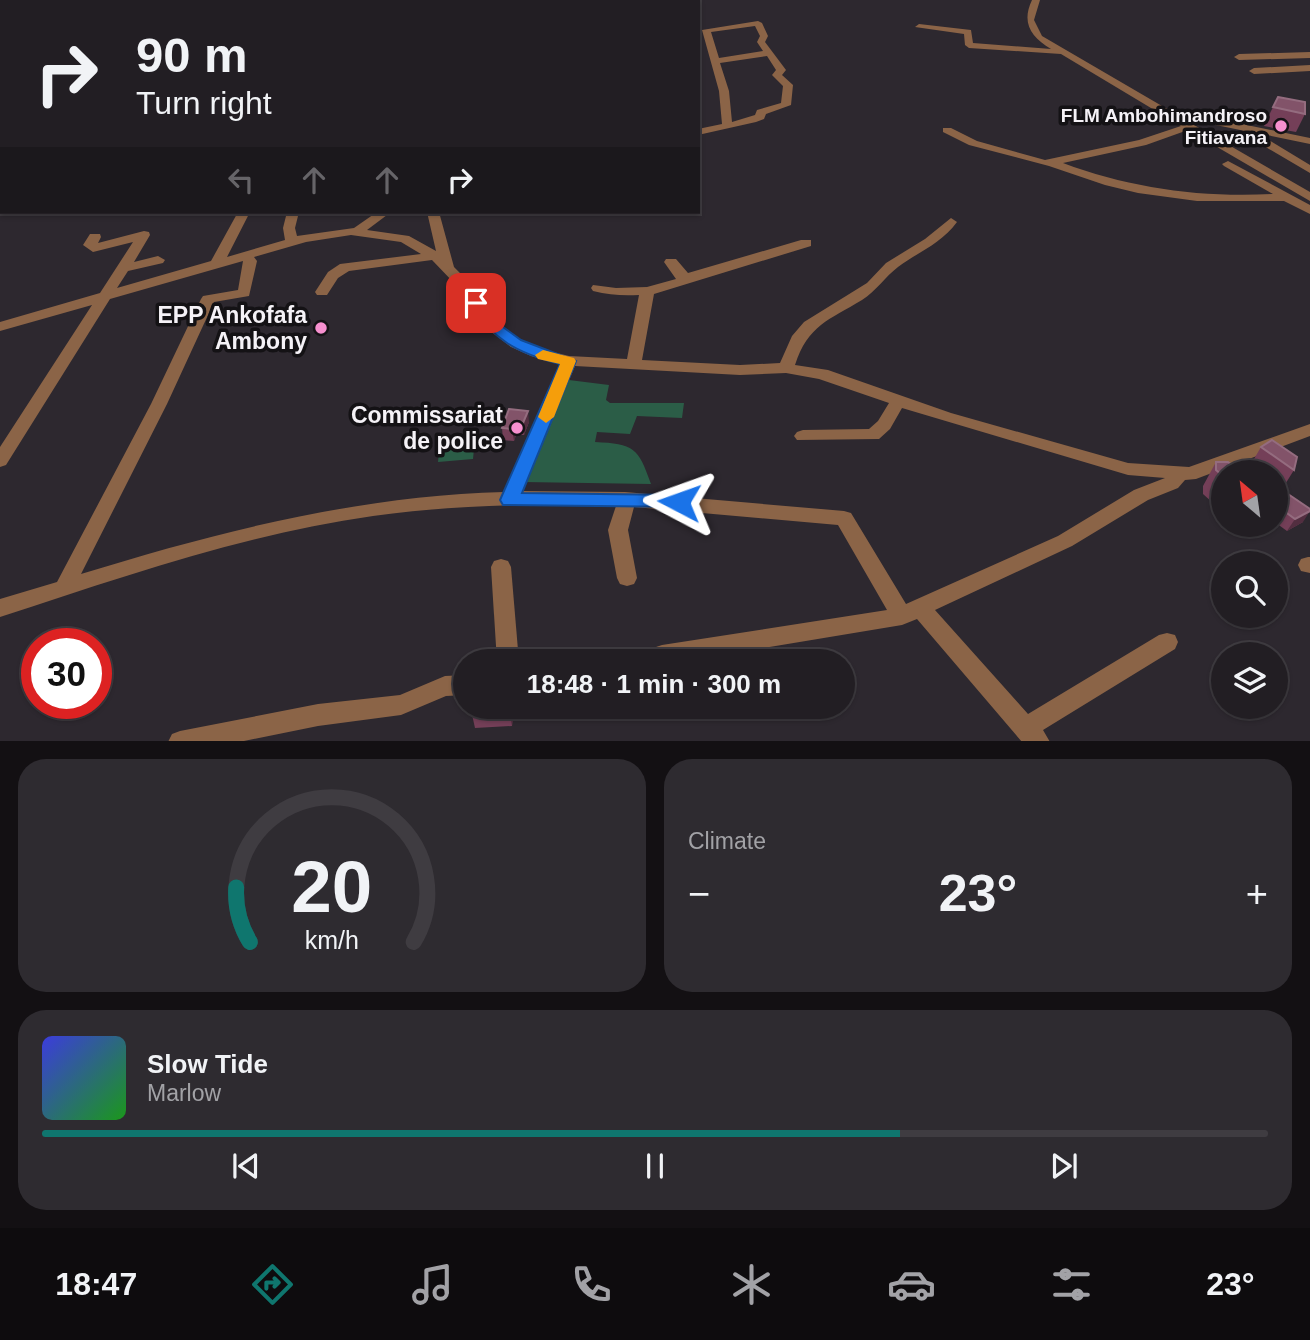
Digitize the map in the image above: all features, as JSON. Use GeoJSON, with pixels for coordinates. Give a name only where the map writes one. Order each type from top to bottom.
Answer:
{"type":"FeatureCollection","features":[{"type":"Feature","properties":{"kind":"street"},"geometry":{"type":"LineString","coordinates":[[1036,0],[1032,8],[1031,29],[1059,51],[1310,197]]}},
{"type":"Feature","properties":{"kind":"street"},"geometry":{"type":"LineString","coordinates":[[700,132],[727,127],[760,117],[761,112],[786,104],[788,85],[777,75],[780,70],[761,42],[764,36],[758,23],[706,30],[724,91],[727,127]]}},
{"type":"Feature","properties":{"kind":"street"},"geometry":{"type":"LineString","coordinates":[[919,27],[968,32],[969,45],[1059,51]]}},
{"type":"Feature","properties":{"kind":"street"},"geometry":{"type":"LineString","coordinates":[[714,61],[770,53]]}},
{"type":"Feature","properties":{"kind":"street"},"geometry":{"type":"LineString","coordinates":[[1239,57],[1310,55]]}},
{"type":"Feature","properties":{"kind":"street"},"geometry":{"type":"LineString","coordinates":[[1254,71],[1310,68]]}},
{"type":"Feature","properties":{"kind":"street"},"geometry":{"type":"LineString","coordinates":[[1170,114],[1310,141]]}},
{"type":"Feature","properties":{"kind":"street"},"geometry":{"type":"LineString","coordinates":[[1053,163],[1142,143],[1189,126]]}},
{"type":"Feature","properties":{"kind":"street"},"geometry":{"type":"LineString","coordinates":[[1240,128],[1310,170]]}},
{"type":"Feature","properties":{"kind":"street"},"geometry":{"type":"LineString","coordinates":[[947,130],[998,151],[1053,163],[1166,195],[1285,197]]}},
{"type":"Feature","properties":{"kind":"street"},"geometry":{"type":"LineString","coordinates":[[1228,164],[1310,210]]}},
{"type":"Feature","properties":{"kind":"street"},"geometry":{"type":"LineString","coordinates":[[215,266],[243,214]]}},
{"type":"Feature","properties":{"kind":"street"},"geometry":{"type":"LineString","coordinates":[[292,214],[289,228],[292,242]]}},
{"type":"Feature","properties":{"kind":"street"},"geometry":{"type":"LineString","coordinates":[[356,231],[381,214]]}},
{"type":"Feature","properties":{"kind":"street"},"geometry":{"type":"LineString","coordinates":[[433,214],[447,269]]}},
{"type":"Feature","properties":{"kind":"street"},"geometry":{"type":"LineString","coordinates":[[786,368],[794,342],[811,322],[872,286],[891,266],[913,255],[943,233],[951,222]]}},
{"type":"Feature","properties":{"kind":"street"},"geometry":{"type":"LineString","coordinates":[[0,327],[104,299],[292,242],[335,231],[356,231],[404,239],[435,256],[461,282],[491,325],[516,344],[536,354],[569,361],[740,370],[786,368],[821,374],[898,401],[1128,470],[1190,474],[1310,430]]}},
{"type":"Feature","properties":{"kind":"street"},"geometry":{"type":"LineString","coordinates":[[0,461],[144,234],[93,248],[90,245],[95,237]]}},
{"type":"Feature","properties":{"kind":"street"},"geometry":{"type":"LineString","coordinates":[[598,288],[616,292],[647,291],[806,243]]}},
{"type":"Feature","properties":{"kind":"street"},"geometry":{"type":"LineString","coordinates":[[64,588],[159,404],[208,299],[244,293],[250,261],[246,256]]}},
{"type":"Feature","properties":{"kind":"street"},"geometry":{"type":"LineString","coordinates":[[322,292],[333,275],[345,267],[435,256]]}},
{"type":"Feature","properties":{"kind":"street"},"geometry":{"type":"LineString","coordinates":[[124,268],[158,260]]}},
{"type":"Feature","properties":{"kind":"street"},"geometry":{"type":"LineString","coordinates":[[671,262],[684,278]]}},
{"type":"Feature","properties":{"kind":"street"},"geometry":{"type":"LineString","coordinates":[[634,364],[647,291]]}},
{"type":"Feature","properties":{"kind":"street"},"geometry":{"type":"LineString","coordinates":[[510,500],[569,361]]}},
{"type":"Feature","properties":{"kind":"street"},"geometry":{"type":"LineString","coordinates":[[803,436],[873,435],[884,425],[898,401]]}},
{"type":"Feature","properties":{"kind":"street"},"geometry":{"type":"LineString","coordinates":[[692,649],[911,612],[1065,541],[1141,495],[1172,483],[1180,474]]}},
{"type":"Feature","properties":{"kind":"street"},"geometry":{"type":"LineString","coordinates":[[0,608],[174,553],[272,527],[427,503],[625,499],[844,518],[911,612],[1032,735],[1167,642]]}},
{"type":"Feature","properties":{"kind":"street"},"geometry":{"type":"LineString","coordinates":[[625,499],[625,511],[618,530],[627,578]]}},
{"type":"Feature","properties":{"kind":"street"},"geometry":{"type":"LineString","coordinates":[[501,567],[508,649]]}},
{"type":"Feature","properties":{"kind":"street"},"geometry":{"type":"LineString","coordinates":[[180,741],[318,715],[401,705],[445,686],[453,686]]}},
{"type":"Feature","properties":{"kind":"green space"},"geometry":{"type":"Polygon","coordinates":[[[569,380],[609,385],[606,400],[610,403],[684,403],[682,418],[637,416],[630,434],[597,432],[595,442],[618,444],[633,450],[642,462],[651,484],[523,482],[569,380]]]}},
{"type":"Feature","properties":{"kind":"green space"},"geometry":{"type":"Polygon","coordinates":[[[475,438],[473,459],[438,462],[440,441],[475,438]]]}},
{"type":"Feature","properties":{"kind":"building"},"geometry":{"type":"Polygon","coordinates":[[[1278,97],[1305,102],[1305,114],[1273,107],[1278,97]]]}},
{"type":"Feature","properties":{"kind":"building"},"geometry":{"type":"Polygon","coordinates":[[[509,409],[528,411],[523,423],[514,423],[512,429],[502,428],[509,409]]]}},
{"type":"Feature","properties":{"kind":"building"},"geometry":{"type":"Polygon","coordinates":[[[1272,440],[1297,457],[1294,470],[1288,466],[1288,460],[1280,460],[1261,447],[1272,440]]]}},
{"type":"Feature","properties":{"kind":"building"},"geometry":{"type":"Polygon","coordinates":[[[1288,494],[1310,509],[1295,519],[1288,514],[1288,494]]]}},
{"type":"Feature","properties":{"kind":"slow traffic"},"geometry":{"type":"LineString","coordinates":[[543,355],[569,361],[546,417]]}},
{"type":"Feature","properties":{"kind":"place","name":"FLM Ambohimandroso Fitiavana"},"geometry":{"type":"Point","coordinates":[1281,126]}},
{"type":"Feature","properties":{"kind":"place","name":"EPP Ankofafa Ambony"},"geometry":{"type":"Point","coordinates":[321,328]}},
{"type":"Feature","properties":{"kind":"place","name":"Commissariat de police"},"geometry":{"type":"Point","coordinates":[517,428]}},
{"type":"Feature","properties":{"kind":"route"},"geometry":{"type":"LineString","coordinates":[[476,303],[491,325],[516,344],[536,354],[569,361],[510,500],[570,498],[679,502]]}}]}
